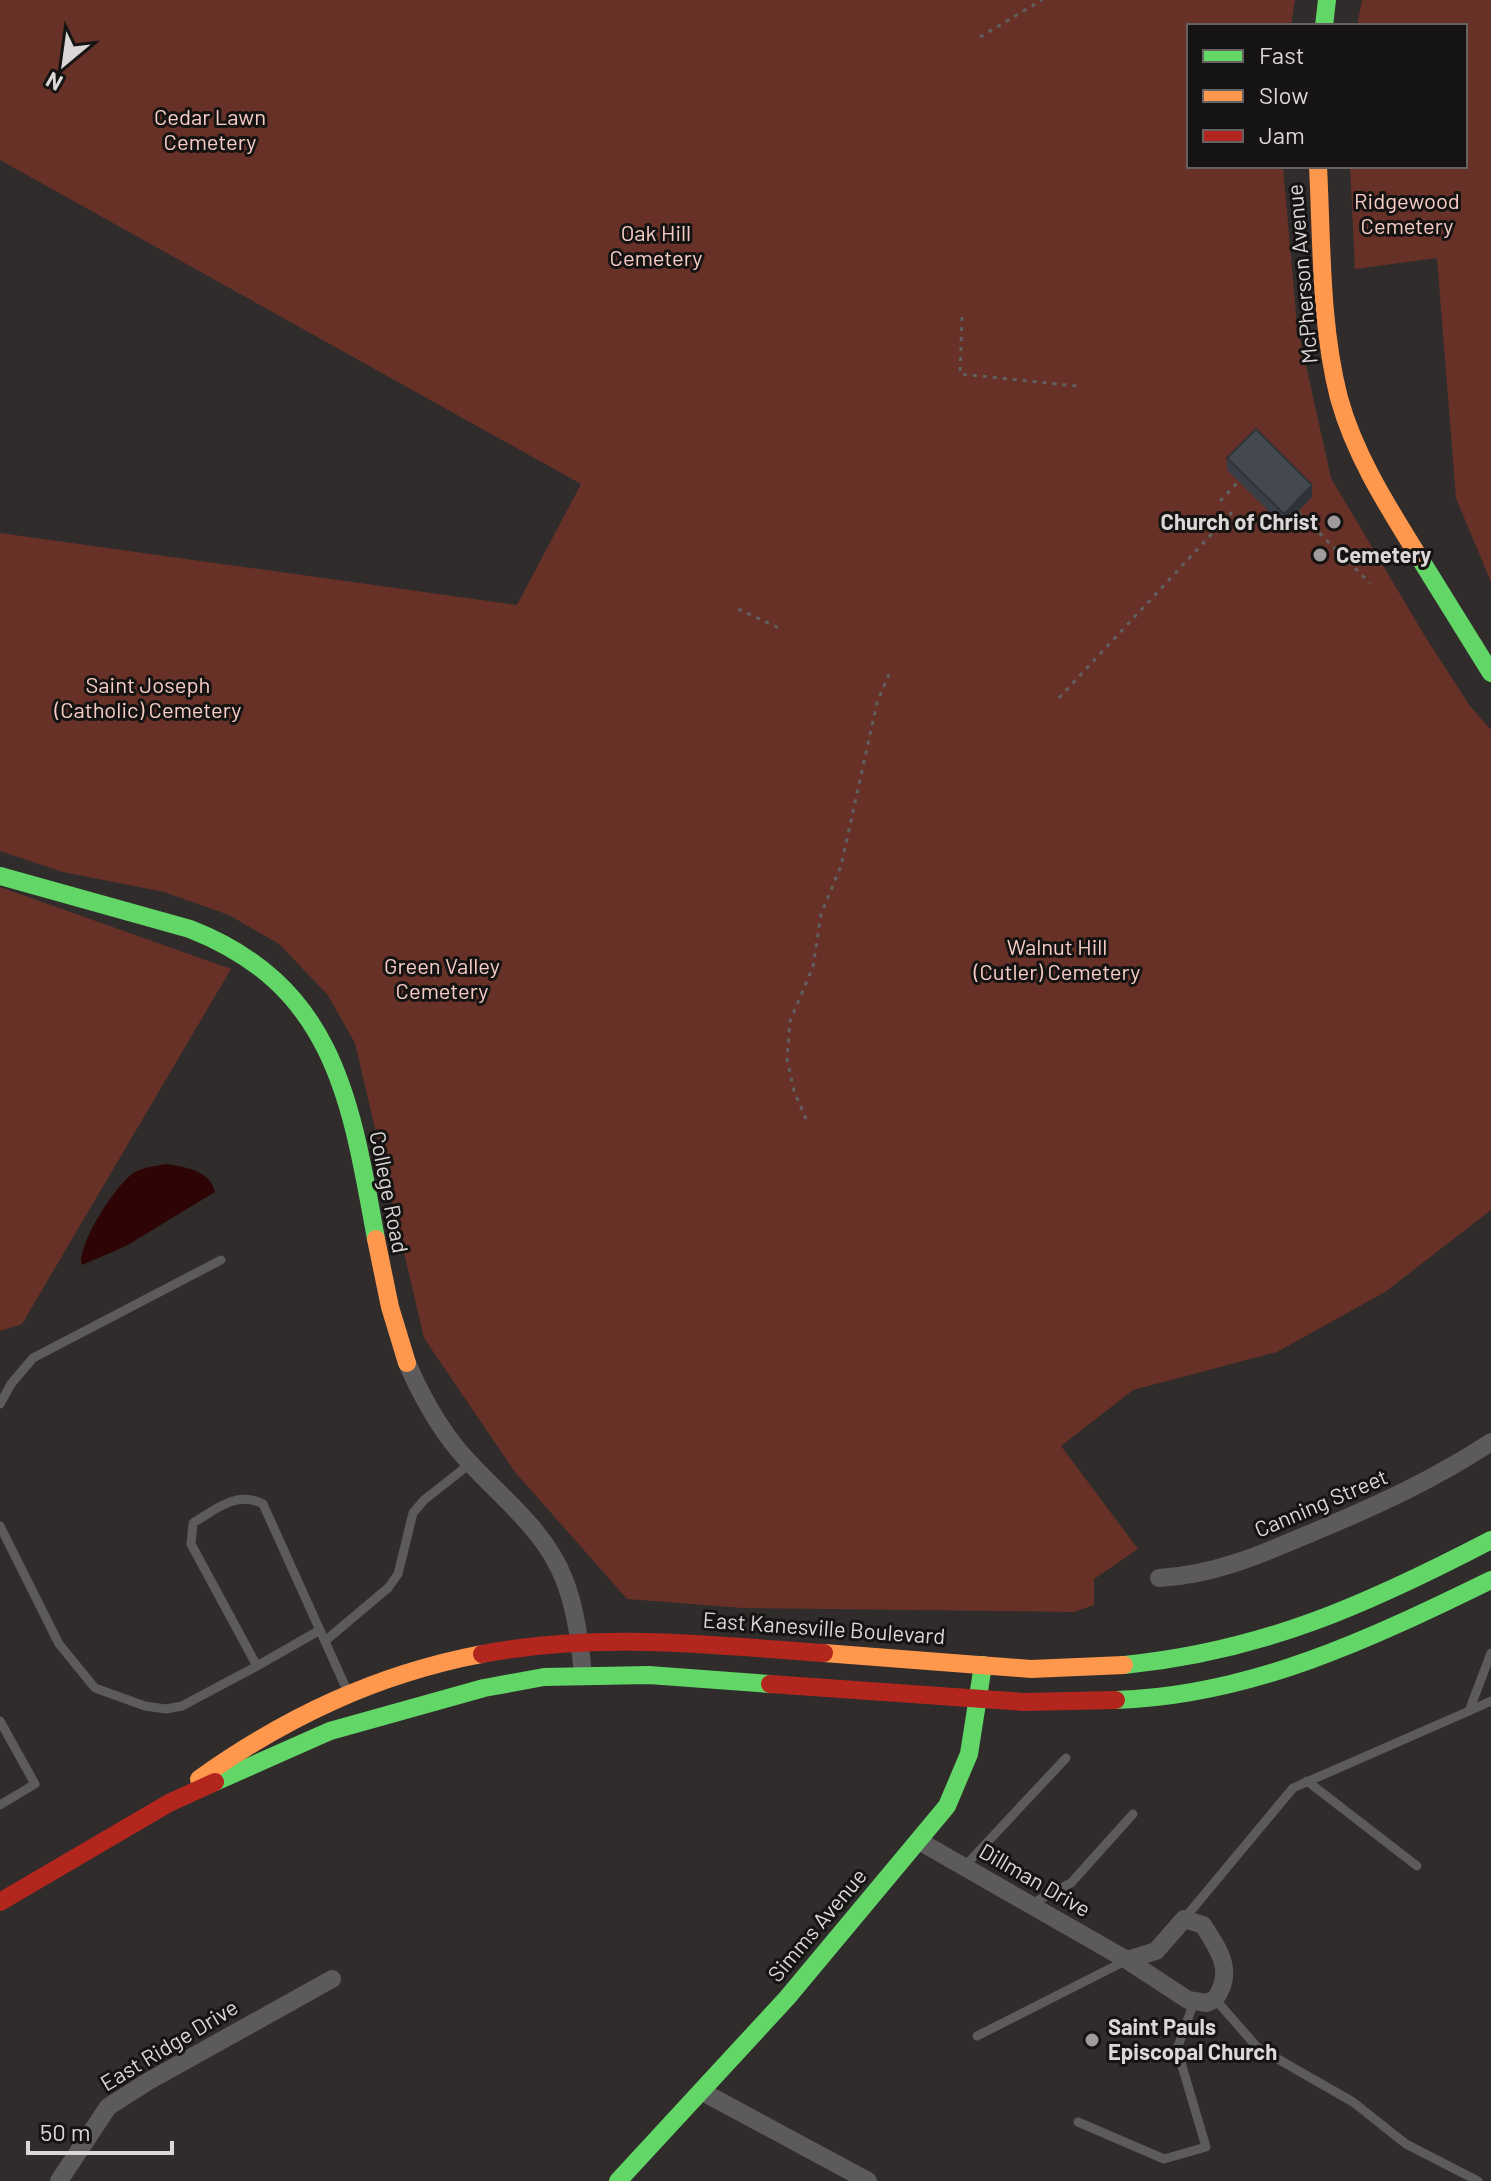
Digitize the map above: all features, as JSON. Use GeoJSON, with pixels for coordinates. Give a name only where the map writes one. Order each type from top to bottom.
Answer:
{"type":"FeatureCollection","features":[{"type":"Feature","properties":{"kind":"main road"},"geometry":{"type":"LineString","coordinates":[[1324,24],[1327,0]]}},
{"type":"Feature","properties":{"kind":"main road","name":"McPherson Avenue"},"geometry":{"type":"LineString","coordinates":[[1318,168],[1328,345],[1356,446],[1373,482],[1491,673]]}},
{"type":"Feature","properties":{"kind":"main road","name":"College Road"},"geometry":{"type":"LineString","coordinates":[[0,876],[193,929],[250,957],[298,999],[317,1025],[340,1076],[391,1321],[407,1363]]}},
{"type":"Feature","properties":{"kind":"main road","name":"East Kanesville Boulevard"},"geometry":{"type":"LineString","coordinates":[[169,1803],[257,1736],[348,1691],[447,1660],[501,1650],[580,1643],[683,1642],[1081,1670],[1144,1664],[1240,1646],[1338,1615],[1491,1540]]}},
{"type":"Feature","properties":{"kind":"main road","name":"East Kanesville Boulevard"},"geometry":{"type":"LineString","coordinates":[[0,1902],[169,1803],[330,1731],[484,1688],[544,1677],[583,1675],[721,1678],[979,1699],[1101,1702],[1241,1682],[1292,1668],[1364,1642],[1491,1580]]}},
{"type":"Feature","properties":{"kind":"main road","name":"Simms Avenue"},"geometry":{"type":"LineString","coordinates":[[618,2181],[787,1998],[947,1806],[965,1775],[972,1753],[983,1665]]}},
{"type":"Feature","properties":{"kind":"street","name":"College Road"},"geometry":{"type":"LineString","coordinates":[[407,1363],[423,1399],[471,1463],[534,1530],[551,1555],[564,1579],[580,1643],[583,1675]]}},
{"type":"Feature","properties":{"kind":"street","name":"Canning Street"},"geometry":{"type":"LineString","coordinates":[[1159,1578],[1187,1577],[1237,1565],[1409,1492],[1491,1442]]}},
{"type":"Feature","properties":{"kind":"street","name":"Dillman Drive"},"geometry":{"type":"LineString","coordinates":[[919,1841],[1194,2002]]}},
{"type":"Feature","properties":{"kind":"street"},"geometry":{"type":"LineString","coordinates":[[1127,1960],[1156,1951],[1184,1919],[1203,1925],[1218,1949],[1226,1973],[1224,1986],[1215,1999],[1194,2002]]}},
{"type":"Feature","properties":{"kind":"street","name":"East Ridge Drive"},"geometry":{"type":"LineString","coordinates":[[59,2181],[108,2107],[332,1979]]}},
{"type":"Feature","properties":{"kind":"street"},"geometry":{"type":"LineString","coordinates":[[701,2091],[868,2181]]}},
{"type":"Feature","properties":{"kind":"lane"},"geometry":{"type":"LineString","coordinates":[[0,1404],[11,1384],[33,1358],[221,1260]]}},
{"type":"Feature","properties":{"kind":"lane"},"geometry":{"type":"LineString","coordinates":[[325,1641],[388,1588],[398,1574],[413,1513],[424,1500],[471,1463]]}},
{"type":"Feature","properties":{"kind":"lane"},"geometry":{"type":"LineString","coordinates":[[257,1666],[191,1544],[189,1534],[193,1523],[232,1500],[244,1498],[263,1504],[348,1691]]}},
{"type":"Feature","properties":{"kind":"lane"},"geometry":{"type":"LineString","coordinates":[[0,1526],[59,1644],[95,1688],[145,1706],[166,1709],[182,1706],[320,1630]]}},
{"type":"Feature","properties":{"kind":"lane"},"geometry":{"type":"LineString","coordinates":[[1469,1711],[1491,1653]]}},
{"type":"Feature","properties":{"kind":"lane"},"geometry":{"type":"LineString","coordinates":[[1184,1919],[1282,1799],[1307,1781],[1491,1701]]}},
{"type":"Feature","properties":{"kind":"lane"},"geometry":{"type":"LineString","coordinates":[[0,1721],[35,1784],[0,1805]]}},
{"type":"Feature","properties":{"kind":"lane"},"geometry":{"type":"LineString","coordinates":[[964,1867],[1066,1758]]}},
{"type":"Feature","properties":{"kind":"lane"},"geometry":{"type":"LineString","coordinates":[[1307,1781],[1417,1866]]}},
{"type":"Feature","properties":{"kind":"lane"},"geometry":{"type":"LineString","coordinates":[[1029,1905],[1071,1883],[1133,1814]]}},
{"type":"Feature","properties":{"kind":"lane"},"geometry":{"type":"LineString","coordinates":[[977,2036],[1127,1960]]}},
{"type":"Feature","properties":{"kind":"lane"},"geometry":{"type":"LineString","coordinates":[[1215,1999],[1257,2047],[1353,2102],[1406,2144],[1478,2181]]}},
{"type":"Feature","properties":{"kind":"lane"},"geometry":{"type":"LineString","coordinates":[[1078,2122],[1164,2159],[1206,2147],[1177,2049],[1194,2002]]}},
{"type":"Feature","properties":{"kind":"path"},"geometry":{"type":"LineString","coordinates":[[980,37],[1042,0]]}},
{"type":"Feature","properties":{"kind":"path"},"geometry":{"type":"LineString","coordinates":[[962,317],[960,374],[1077,386]]}},
{"type":"Feature","properties":{"kind":"path"},"geometry":{"type":"LineString","coordinates":[[1220,501],[1239,481]]}},
{"type":"Feature","properties":{"kind":"path"},"geometry":{"type":"LineString","coordinates":[[1059,698],[1235,509]]}},
{"type":"Feature","properties":{"kind":"path"},"geometry":{"type":"LineString","coordinates":[[1298,512],[1370,583]]}},
{"type":"Feature","properties":{"kind":"path"},"geometry":{"type":"LineString","coordinates":[[738,609],[779,628]]}},
{"type":"Feature","properties":{"kind":"path"},"geometry":{"type":"LineString","coordinates":[[806,1119],[794,1091],[787,1059],[790,1021],[813,967],[821,914],[841,866],[877,703],[889,674]]}},
{"type":"Feature","properties":{"kind":"green space"},"geometry":{"type":"Polygon","coordinates":[[[0,0],[1295,0],[1291,24],[1187,24],[1187,168],[1283,168],[1297,325],[1331,478],[1426,638],[1470,706],[1491,730],[1491,1210],[1385,1292],[1277,1352],[1133,1390],[1061,1446],[1138,1549],[1094,1579],[1094,1605],[1074,1612],[743,1608],[627,1599],[515,1472],[424,1338],[355,1043],[327,994],[279,944],[229,915],[164,892],[63,872],[0,851],[0,533],[517,605],[581,484],[0,160],[0,0]]]}},
{"type":"Feature","properties":{"kind":"green space","name":"Ridgewood Cemetery"},"geometry":{"type":"Polygon","coordinates":[[[1362,0],[1491,0],[1491,582],[1456,498],[1437,258],[1355,269],[1350,168],[1467,168],[1467,24],[1357,24],[1362,0]]]}},
{"type":"Feature","properties":{"kind":"green space"},"geometry":{"type":"Polygon","coordinates":[[[0,887],[231,969],[22,1324],[0,1331],[0,887]]]}},
{"type":"Feature","properties":{"kind":"shaded area"},"geometry":{"type":"Polygon","coordinates":[[[166,1164],[202,1174],[215,1192],[126,1246],[82,1265],[91,1230],[118,1188],[135,1172],[166,1164]]]}},
{"type":"Feature","properties":{"kind":"building"},"geometry":{"type":"Polygon","coordinates":[[[1256,429],[1312,485],[1284,514],[1227,458],[1256,429]]]}},
{"type":"Feature","properties":{"kind":"traffic: fast"},"geometry":{"type":"LineString","coordinates":[[1324,24],[1327,0]]}},
{"type":"Feature","properties":{"kind":"traffic: fast"},"geometry":{"type":"LineString","coordinates":[[1419,557],[1491,673]]}},
{"type":"Feature","properties":{"kind":"traffic: fast"},"geometry":{"type":"LineString","coordinates":[[0,876],[190,929],[239,953],[277,982],[306,1016],[328,1054],[344,1095],[357,1140],[376,1239]]}},
{"type":"Feature","properties":{"kind":"traffic: fast"},"geometry":{"type":"LineString","coordinates":[[1124,1665],[1223,1649],[1314,1621],[1401,1585],[1491,1540]]}},
{"type":"Feature","properties":{"kind":"traffic: fast"},"geometry":{"type":"LineString","coordinates":[[1116,1700],[1166,1696],[1263,1676],[1356,1642],[1491,1580]]}},
{"type":"Feature","properties":{"kind":"traffic: fast"},"geometry":{"type":"LineString","coordinates":[[618,2181],[787,1998],[947,1806],[969,1754],[983,1665]]}},
{"type":"Feature","properties":{"kind":"traffic: fast"},"geometry":{"type":"LineString","coordinates":[[215,1782],[330,1731],[484,1688],[544,1677],[649,1675],[770,1684]]}},
{"type":"Feature","properties":{"kind":"traffic: slow"},"geometry":{"type":"LineString","coordinates":[[1318,168],[1325,312],[1339,398],[1363,461],[1419,557]]}},
{"type":"Feature","properties":{"kind":"traffic: slow"},"geometry":{"type":"LineString","coordinates":[[376,1239],[390,1307],[407,1363]]}},
{"type":"Feature","properties":{"kind":"traffic: slow"},"geometry":{"type":"LineString","coordinates":[[824,1653],[1031,1669],[1124,1665]]}},
{"type":"Feature","properties":{"kind":"traffic: slow"},"geometry":{"type":"LineString","coordinates":[[199,1779],[265,1736],[334,1701],[406,1673],[482,1654]]}},
{"type":"Feature","properties":{"kind":"traffic: jam"},"geometry":{"type":"LineString","coordinates":[[482,1654],[525,1647],[610,1642],[696,1644],[824,1653]]}},
{"type":"Feature","properties":{"kind":"traffic: jam"},"geometry":{"type":"LineString","coordinates":[[770,1684],[1024,1702],[1116,1700]]}},
{"type":"Feature","properties":{"kind":"traffic: jam"},"geometry":{"type":"LineString","coordinates":[[0,1902],[169,1803],[215,1782]]}},
{"type":"Feature","properties":{"kind":"place","name":"Church of Christ"},"geometry":{"type":"Point","coordinates":[1334,522]}},
{"type":"Feature","properties":{"kind":"place","name":"Cemetery"},"geometry":{"type":"Point","coordinates":[1320,555]}},
{"type":"Feature","properties":{"kind":"place","name":"Saint Pauls Episcopal Church"},"geometry":{"type":"Point","coordinates":[1092,2040]}},
{"type":"Feature","properties":{"kind":"park label","name":"Cedar Lawn Cemetery"},"geometry":{"type":"Point","coordinates":[210,130]}},
{"type":"Feature","properties":{"kind":"park label","name":"Oak Hill Cemetery"},"geometry":{"type":"Point","coordinates":[656,246]}},
{"type":"Feature","properties":{"kind":"park label","name":"Saint Joseph (Catholic) Cemetery"},"geometry":{"type":"Point","coordinates":[148,698]}},
{"type":"Feature","properties":{"kind":"park label","name":"Walnut Hill (Cutler) Cemetery"},"geometry":{"type":"Point","coordinates":[1057,960]}},
{"type":"Feature","properties":{"kind":"park label","name":"Green Valley Cemetery"},"geometry":{"type":"Point","coordinates":[442,978]}}]}
